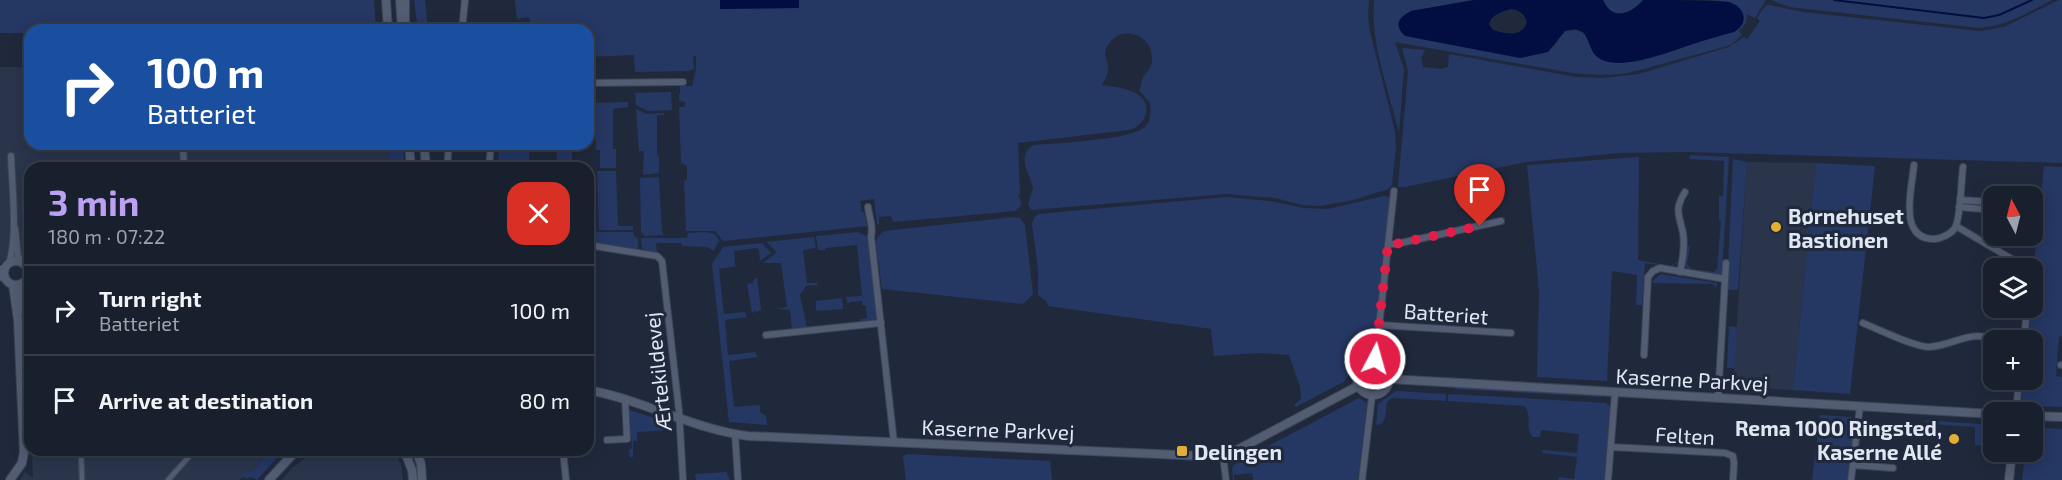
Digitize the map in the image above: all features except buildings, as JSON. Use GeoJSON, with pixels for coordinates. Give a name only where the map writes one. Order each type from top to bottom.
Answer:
{"type":"FeatureCollection","features":[{"type":"Feature","properties":{"kind":"street"},"geometry":{"type":"LineString","coordinates":[[386,0],[388,24]]}},
{"type":"Feature","properties":{"kind":"street"},"geometry":{"type":"LineString","coordinates":[[400,0],[403,24]]}},
{"type":"Feature","properties":{"kind":"street"},"geometry":{"type":"LineString","coordinates":[[404,24],[405,0]]}},
{"type":"Feature","properties":{"kind":"street"},"geometry":{"type":"LineString","coordinates":[[463,24],[465,0]]}},
{"type":"Feature","properties":{"kind":"street"},"geometry":{"type":"LineString","coordinates":[[594,83],[683,82]]}},
{"type":"Feature","properties":{"kind":"street"},"geometry":{"type":"LineString","coordinates":[[5,267],[11,257],[13,222],[11,156]]}},
{"type":"Feature","properties":{"kind":"street"},"geometry":{"type":"LineString","coordinates":[[1914,165],[1909,214],[1914,230],[1922,236],[1933,239],[1948,234],[1956,226],[1963,167]]}},
{"type":"Feature","properties":{"kind":"street","name":"Batteriet"},"geometry":{"type":"LineString","coordinates":[[1375,363],[1394,191]]}},
{"type":"Feature","properties":{"kind":"street"},"geometry":{"type":"LineString","coordinates":[[1680,272],[1684,250],[1683,233],[1677,210],[1685,192]]}},
{"type":"Feature","properties":{"kind":"street"},"geometry":{"type":"LineString","coordinates":[[1960,200],[1983,201]]}},
{"type":"Feature","properties":{"kind":"street"},"geometry":{"type":"LineString","coordinates":[[868,207],[873,229],[871,236],[894,443]]}},
{"type":"Feature","properties":{"kind":"street"},"geometry":{"type":"LineString","coordinates":[[1959,207],[1983,209]]}},
{"type":"Feature","properties":{"kind":"street"},"geometry":{"type":"LineString","coordinates":[[1388,244],[1501,221]]}},
{"type":"Feature","properties":{"kind":"street"},"geometry":{"type":"LineString","coordinates":[[13,222],[18,241],[18,256],[24,264]]}},
{"type":"Feature","properties":{"kind":"street"},"geometry":{"type":"LineString","coordinates":[[1956,226],[2012,258]]}},
{"type":"Feature","properties":{"kind":"street","name":"Ærtekildevej"},"geometry":{"type":"LineString","coordinates":[[594,246],[657,256],[662,261],[680,417],[683,480]]}},
{"type":"Feature","properties":{"kind":"street"},"geometry":{"type":"LineString","coordinates":[[5,267],[15,261],[24,265]]}},
{"type":"Feature","properties":{"kind":"street"},"geometry":{"type":"LineString","coordinates":[[1718,398],[1726,263]]}},
{"type":"Feature","properties":{"kind":"street"},"geometry":{"type":"LineString","coordinates":[[5,267],[16,280],[24,452],[22,464],[10,480]]}},
{"type":"Feature","properties":{"kind":"street"},"geometry":{"type":"LineString","coordinates":[[1644,355],[1648,277],[1653,271],[1660,268],[1725,279]]}},
{"type":"Feature","properties":{"kind":"street"},"geometry":{"type":"LineString","coordinates":[[766,335],[881,323]]}},
{"type":"Feature","properties":{"kind":"street"},"geometry":{"type":"LineString","coordinates":[[1863,323],[1927,347],[1968,336],[1983,336]]}},
{"type":"Feature","properties":{"kind":"street","name":"Batteriet"},"geometry":{"type":"LineString","coordinates":[[1379,325],[1511,333]]}},
{"type":"Feature","properties":{"kind":"street"},"geometry":{"type":"LineString","coordinates":[[1375,363],[1387,370],[1389,379],[1389,384],[1382,393],[1372,396],[1366,394],[1358,386],[1359,372],[1365,365],[1375,363]]}},
{"type":"Feature","properties":{"kind":"street","name":"Kaserne Parkvej"},"geometry":{"type":"LineString","coordinates":[[1389,379],[1983,413]]}},
{"type":"Feature","properties":{"kind":"street","name":"Kaserne Parkvej"},"geometry":{"type":"LineString","coordinates":[[594,391],[626,398],[735,434],[1203,456],[1223,455],[1239,449],[1358,386]]}},
{"type":"Feature","properties":{"kind":"street"},"geometry":{"type":"LineString","coordinates":[[1608,480],[1615,393]]}},
{"type":"Feature","properties":{"kind":"street"},"geometry":{"type":"LineString","coordinates":[[1362,480],[1372,396]]}},
{"type":"Feature","properties":{"kind":"street"},"geometry":{"type":"LineString","coordinates":[[607,440],[627,439],[626,398]]}},
{"type":"Feature","properties":{"kind":"street"},"geometry":{"type":"LineString","coordinates":[[1851,480],[1860,406]]}},
{"type":"Feature","properties":{"kind":"street"},"geometry":{"type":"LineString","coordinates":[[2043,416],[2062,417]]}},
{"type":"Feature","properties":{"kind":"street"},"geometry":{"type":"LineString","coordinates":[[735,434],[738,480]]}},
{"type":"Feature","properties":{"kind":"street","name":"Felten"},"geometry":{"type":"LineString","coordinates":[[1611,447],[1725,453],[1732,456],[1733,480]]}},
{"type":"Feature","properties":{"kind":"street"},"geometry":{"type":"LineString","coordinates":[[1223,455],[1226,480]]}},
{"type":"Feature","properties":{"kind":"street"},"geometry":{"type":"LineString","coordinates":[[81,456],[82,480]]}},
{"type":"Feature","properties":{"kind":"street"},"geometry":{"type":"LineString","coordinates":[[168,480],[190,456]]}},
{"type":"Feature","properties":{"kind":"street"},"geometry":{"type":"LineString","coordinates":[[270,480],[292,456]]}},
{"type":"Feature","properties":{"kind":"street"},"geometry":{"type":"LineString","coordinates":[[406,456],[413,480]]}},
{"type":"Feature","properties":{"kind":"street"},"geometry":{"type":"LineString","coordinates":[[418,456],[423,480]]}},
{"type":"Feature","properties":{"kind":"street"},"geometry":{"type":"LineString","coordinates":[[564,456],[566,480]]}},
{"type":"Feature","properties":{"kind":"street"},"geometry":{"type":"LineString","coordinates":[[2009,480],[2011,462]]}},
{"type":"Feature","properties":{"kind":"street"},"geometry":{"type":"LineString","coordinates":[[1852,465],[1893,468]]}},
{"type":"Feature","properties":{"kind":"shaded area"},"geometry":{"type":"Polygon","coordinates":[[[0,0],[374,0],[376,24],[24,24],[24,33],[0,33],[0,0]]]}},
{"type":"Feature","properties":{"kind":"shaded area"},"geometry":{"type":"Polygon","coordinates":[[[414,0],[425,0],[427,24],[417,24],[414,0]]]}},
{"type":"Feature","properties":{"kind":"shaded area"},"geometry":{"type":"Polygon","coordinates":[[[515,0],[1369,0],[1370,32],[1395,131],[1396,147],[1392,185],[1388,189],[1354,200],[1320,206],[1303,205],[1275,198],[1227,194],[1031,210],[1028,204],[1033,188],[1025,165],[1025,154],[1028,149],[1034,145],[1127,135],[1139,131],[1148,123],[1150,103],[1139,90],[1143,77],[1151,66],[1151,52],[1144,39],[1124,34],[1111,41],[1106,50],[1108,72],[1102,85],[1127,90],[1140,96],[1146,106],[1142,121],[1129,130],[1018,143],[1020,194],[1018,194],[1022,204],[1016,211],[893,222],[891,216],[879,217],[879,224],[877,224],[874,199],[860,201],[868,226],[723,241],[715,231],[686,231],[684,181],[687,180],[687,166],[681,163],[679,107],[685,107],[685,102],[679,101],[679,94],[680,86],[692,86],[696,56],[693,56],[694,69],[688,71],[635,72],[634,55],[594,57],[594,24],[543,24],[530,23],[529,17],[517,19],[515,0]]]}},
{"type":"Feature","properties":{"kind":"shaded area"},"geometry":{"type":"Polygon","coordinates":[[[720,0],[799,0],[799,8],[720,9],[720,0]]]}},
{"type":"Feature","properties":{"kind":"shaded area"},"geometry":{"type":"Polygon","coordinates":[[[1374,0],[1474,0],[1411,11],[1553,47],[1565,31],[1575,30],[1585,35],[1591,48],[1673,51],[1690,45],[1731,2],[1711,0],[1766,0],[1755,18],[1747,14],[1746,23],[1739,31],[1742,35],[1731,45],[1622,74],[1572,73],[1395,42],[1404,69],[1399,132],[1378,49],[1374,0]]]}},
{"type":"Feature","properties":{"kind":"shaded area"},"geometry":{"type":"Polygon","coordinates":[[[1474,0],[1603,0],[1611,11],[1622,14],[1633,9],[1643,0],[1696,0],[1734,4],[1742,11],[1744,20],[1734,32],[1642,60],[1616,63],[1596,56],[1583,32],[1575,29],[1565,31],[1548,52],[1520,58],[1405,36],[1398,25],[1403,16],[1411,11],[1474,0]],[[1514,9],[1500,12],[1492,18],[1489,24],[1493,30],[1513,33],[1522,30],[1527,21],[1521,12],[1514,9]]]}},
{"type":"Feature","properties":{"kind":"shaded area"},"geometry":{"type":"Polygon","coordinates":[[[1603,0],[1643,0],[1633,9],[1622,14],[1611,11],[1603,0]]]}},
{"type":"Feature","properties":{"kind":"shaded area"},"geometry":{"type":"Polygon","coordinates":[[[1771,0],[2052,0],[2007,22],[1979,28],[1789,7],[1771,0]]]}},
{"type":"Feature","properties":{"kind":"shaded area"},"geometry":{"type":"Polygon","coordinates":[[[2062,0],[2062,163],[1689,152],[1620,153],[1526,162],[1398,187],[1408,71],[1402,48],[1425,50],[1421,58],[1423,67],[1441,69],[1448,67],[1449,54],[1576,77],[1603,78],[1639,74],[1729,47],[1744,37],[1747,39],[1760,21],[1757,18],[1765,6],[1769,5],[1803,12],[1980,31],[2004,27],[2062,0]]]}},
{"type":"Feature","properties":{"kind":"shaded area"},"geometry":{"type":"Polygon","coordinates":[[[0,67],[24,67],[24,150],[388,150],[389,162],[24,162],[24,258],[5,259],[0,264],[0,67]]]}},
{"type":"Feature","properties":{"kind":"shaded area"},"geometry":{"type":"Polygon","coordinates":[[[671,92],[672,110],[648,111],[636,105],[635,93],[671,92]]]}},
{"type":"Feature","properties":{"kind":"shaded area"},"geometry":{"type":"Polygon","coordinates":[[[628,102],[628,107],[613,109],[613,149],[616,149],[616,168],[600,168],[600,150],[596,150],[594,103],[628,102]]]}},
{"type":"Feature","properties":{"kind":"shaded area"},"geometry":{"type":"Polygon","coordinates":[[[636,109],[647,114],[663,113],[664,115],[657,115],[659,173],[643,175],[644,151],[639,151],[636,109]]]}},
{"type":"Feature","properties":{"kind":"shaded area"},"geometry":{"type":"Polygon","coordinates":[[[388,150],[404,150],[404,162],[389,162],[388,150]]]}},
{"type":"Feature","properties":{"kind":"shaded area"},"geometry":{"type":"Polygon","coordinates":[[[499,150],[529,150],[529,162],[498,162],[499,150]]]}},
{"type":"Feature","properties":{"kind":"shaded area"},"geometry":{"type":"Polygon","coordinates":[[[557,150],[572,150],[572,161],[557,162],[557,150]]]}},
{"type":"Feature","properties":{"kind":"shaded area"},"geometry":{"type":"Polygon","coordinates":[[[1690,155],[1729,157],[1722,273],[1719,275],[1688,269],[1685,265],[1688,246],[1690,246],[1687,264],[1691,269],[1714,272],[1717,269],[1721,220],[1719,220],[1719,196],[1723,196],[1724,161],[1689,159],[1690,155]]]}},
{"type":"Feature","properties":{"kind":"shaded area"},"geometry":{"type":"Polygon","coordinates":[[[1639,157],[1638,260],[1671,266],[1677,262],[1680,247],[1677,263],[1671,267],[1645,263],[1642,305],[1636,305],[1637,275],[1612,271],[1607,381],[1537,377],[1539,291],[1527,165],[1639,157]]]}},
{"type":"Feature","properties":{"kind":"shaded area"},"geometry":{"type":"Polygon","coordinates":[[[1733,159],[1747,162],[1738,290],[1727,288],[1733,159]]]}},
{"type":"Feature","properties":{"kind":"shaded area","name":"Børnehuset Bastionen"},"geometry":{"type":"Polygon","coordinates":[[[1747,162],[1816,163],[1793,390],[1733,387],[1747,162]]]}},
{"type":"Feature","properties":{"kind":"shaded area"},"geometry":{"type":"Polygon","coordinates":[[[1816,163],[1875,166],[1850,394],[1793,390],[1816,163]]]}},
{"type":"Feature","properties":{"kind":"shaded area"},"geometry":{"type":"Polygon","coordinates":[[[2044,166],[2062,167],[2062,336],[2059,337],[2056,376],[2062,377],[2062,407],[2043,406],[2043,402],[2021,402],[2022,390],[2043,390],[2043,330],[2029,330],[2030,318],[2043,318],[2043,258],[2035,258],[2036,246],[2043,246],[2044,166]]]}},
{"type":"Feature","properties":{"kind":"shaded area"},"geometry":{"type":"Polygon","coordinates":[[[597,171],[616,171],[618,226],[633,226],[633,230],[599,230],[597,171]]]}},
{"type":"Feature","properties":{"kind":"shaded area"},"geometry":{"type":"Polygon","coordinates":[[[659,177],[664,235],[645,236],[641,232],[640,178],[659,177]]]}},
{"type":"Feature","properties":{"kind":"shaded area"},"geometry":{"type":"Polygon","coordinates":[[[1384,196],[1389,197],[1390,200],[1373,354],[1359,359],[1345,381],[1296,407],[1294,405],[1301,399],[1300,387],[1289,355],[1259,353],[1214,356],[1211,329],[1048,306],[1047,302],[1038,295],[1038,270],[1032,224],[1038,214],[1226,197],[1270,201],[1304,208],[1328,209],[1384,196]]]}},
{"type":"Feature","properties":{"kind":"shaded area"},"geometry":{"type":"Polygon","coordinates":[[[1020,218],[1025,225],[1033,294],[1023,304],[882,289],[876,243],[877,238],[884,231],[1020,218]]]}},
{"type":"Feature","properties":{"kind":"shaded area"},"geometry":{"type":"Polygon","coordinates":[[[594,231],[633,232],[638,239],[638,249],[594,243],[594,231]]]}},
{"type":"Feature","properties":{"kind":"shaded area"},"geometry":{"type":"Polygon","coordinates":[[[858,232],[869,237],[877,317],[874,321],[861,321],[860,319],[867,318],[866,306],[862,305],[862,301],[848,304],[846,297],[862,296],[857,245],[818,250],[816,236],[858,232]]]}},
{"type":"Feature","properties":{"kind":"shaded area"},"geometry":{"type":"Polygon","coordinates":[[[688,233],[715,234],[720,242],[714,251],[707,247],[682,246],[681,243],[656,243],[657,252],[642,249],[641,238],[687,238],[688,233]]]}},
{"type":"Feature","properties":{"kind":"shaded area"},"geometry":{"type":"Polygon","coordinates":[[[814,237],[816,248],[803,250],[807,283],[817,283],[818,286],[806,286],[800,295],[807,328],[792,329],[790,310],[777,309],[787,307],[781,263],[763,263],[776,253],[766,242],[814,237]]]}},
{"type":"Feature","properties":{"kind":"shaded area"},"geometry":{"type":"Polygon","coordinates":[[[762,243],[771,253],[760,261],[759,250],[756,248],[734,251],[737,266],[719,269],[724,314],[745,312],[747,317],[725,320],[728,355],[755,352],[758,357],[729,361],[734,407],[760,405],[760,412],[766,416],[767,425],[729,422],[712,264],[723,247],[762,243]]]}},
{"type":"Feature","properties":{"kind":"shaded area"},"geometry":{"type":"Polygon","coordinates":[[[1661,274],[1717,283],[1717,288],[1713,284],[1653,283],[1653,280],[1661,274]]]}},
{"type":"Feature","properties":{"kind":"shaded area"},"geometry":{"type":"Polygon","coordinates":[[[757,278],[761,310],[756,312],[755,310],[752,313],[747,284],[753,283],[757,278]]]}},
{"type":"Feature","properties":{"kind":"shaded area"},"geometry":{"type":"Polygon","coordinates":[[[842,298],[843,309],[816,311],[816,301],[842,298]]]}},
{"type":"Feature","properties":{"kind":"shaded area"},"geometry":{"type":"Polygon","coordinates":[[[1729,326],[1737,327],[1735,368],[1727,368],[1729,326]]]}},
{"type":"Feature","properties":{"kind":"shaded area"},"geometry":{"type":"Polygon","coordinates":[[[1373,368],[1381,371],[1384,379],[1381,387],[1373,390],[1365,387],[1362,379],[1365,371],[1373,368]]]}},
{"type":"Feature","properties":{"kind":"shaded area"},"geometry":{"type":"Polygon","coordinates":[[[1442,377],[1604,386],[1604,387],[1442,379],[1442,377]]]}},
{"type":"Feature","properties":{"kind":"shaded area"},"geometry":{"type":"Polygon","coordinates":[[[1455,387],[1602,395],[1602,397],[1455,389],[1455,387]]]}},
{"type":"Feature","properties":{"kind":"shaded area"},"geometry":{"type":"Polygon","coordinates":[[[1396,391],[1446,394],[1446,401],[1392,398],[1387,402],[1384,420],[1376,425],[1378,404],[1396,391]]]}},
{"type":"Feature","properties":{"kind":"shaded area"},"geometry":{"type":"Polygon","coordinates":[[[1448,395],[1606,403],[1611,407],[1605,480],[1558,480],[1559,477],[1574,479],[1577,457],[1542,453],[1542,450],[1577,453],[1579,434],[1541,430],[1540,437],[1533,437],[1530,434],[1528,414],[1524,406],[1448,401],[1448,395]]]}},
{"type":"Feature","properties":{"kind":"shaded area"},"geometry":{"type":"Polygon","coordinates":[[[1359,398],[1367,403],[1358,480],[1253,480],[1252,473],[1234,475],[1233,480],[1232,468],[1236,463],[1359,398]]]}},
{"type":"Feature","properties":{"kind":"shaded area"},"geometry":{"type":"Polygon","coordinates":[[[629,410],[664,421],[673,426],[674,430],[637,432],[637,441],[633,441],[633,457],[630,457],[629,450],[632,448],[629,410]]]}},
{"type":"Feature","properties":{"kind":"shaded area"},"geometry":{"type":"Polygon","coordinates":[[[1820,415],[1851,417],[1855,421],[1847,480],[1812,480],[1820,415]]]}},
{"type":"Feature","properties":{"kind":"shaded area"},"geometry":{"type":"Polygon","coordinates":[[[1925,420],[1983,424],[1983,446],[1975,445],[1975,427],[1926,424],[1926,433],[1924,433],[1925,420]]]}},
{"type":"Feature","properties":{"kind":"shaded area"},"geometry":{"type":"Polygon","coordinates":[[[2043,428],[2062,429],[2062,480],[2022,480],[2024,462],[2043,462],[2043,428]]]}},
{"type":"Feature","properties":{"kind":"shaded area"},"geometry":{"type":"Polygon","coordinates":[[[907,454],[1050,461],[1052,480],[906,480],[903,456],[907,454]]]}},
{"type":"Feature","properties":{"kind":"shaded area"},"geometry":{"type":"Polygon","coordinates":[[[32,456],[265,456],[253,471],[239,480],[20,480],[25,472],[33,478],[32,456]]]}},
{"type":"Feature","properties":{"kind":"shaded area"},"geometry":{"type":"Polygon","coordinates":[[[265,456],[279,456],[257,480],[251,477],[246,479],[241,474],[253,471],[265,456]]]}},
{"type":"Feature","properties":{"kind":"shaded area"},"geometry":{"type":"Polygon","coordinates":[[[308,456],[397,456],[401,465],[403,480],[282,480],[291,469],[308,456]]]}},
{"type":"Feature","properties":{"kind":"shaded area"},"geometry":{"type":"Polygon","coordinates":[[[726,472],[730,480],[696,480],[695,474],[726,472]]]}},
{"type":"Feature","properties":{"kind":"waterway"},"geometry":{"type":"LineString","coordinates":[[1834,0],[1984,18],[1999,15],[2032,0]]}},
{"type":"Feature","properties":{"kind":"place","name":"Børnehuset Bastionen"},"geometry":{"type":"Point","coordinates":[1776,227]}},
{"type":"Feature","properties":{"kind":"place","name":"Rema 1000 Ringsted, Kaserne Allé"},"geometry":{"type":"Point","coordinates":[1954,439]}},
{"type":"Feature","properties":{"kind":"place","name":"Delingen"},"geometry":{"type":"Point","coordinates":[1182,451]}},
{"type":"Feature","properties":{"kind":"route"},"geometry":{"type":"LineString","coordinates":[[1375,359],[1388,244],[1480,226]]}}]}
